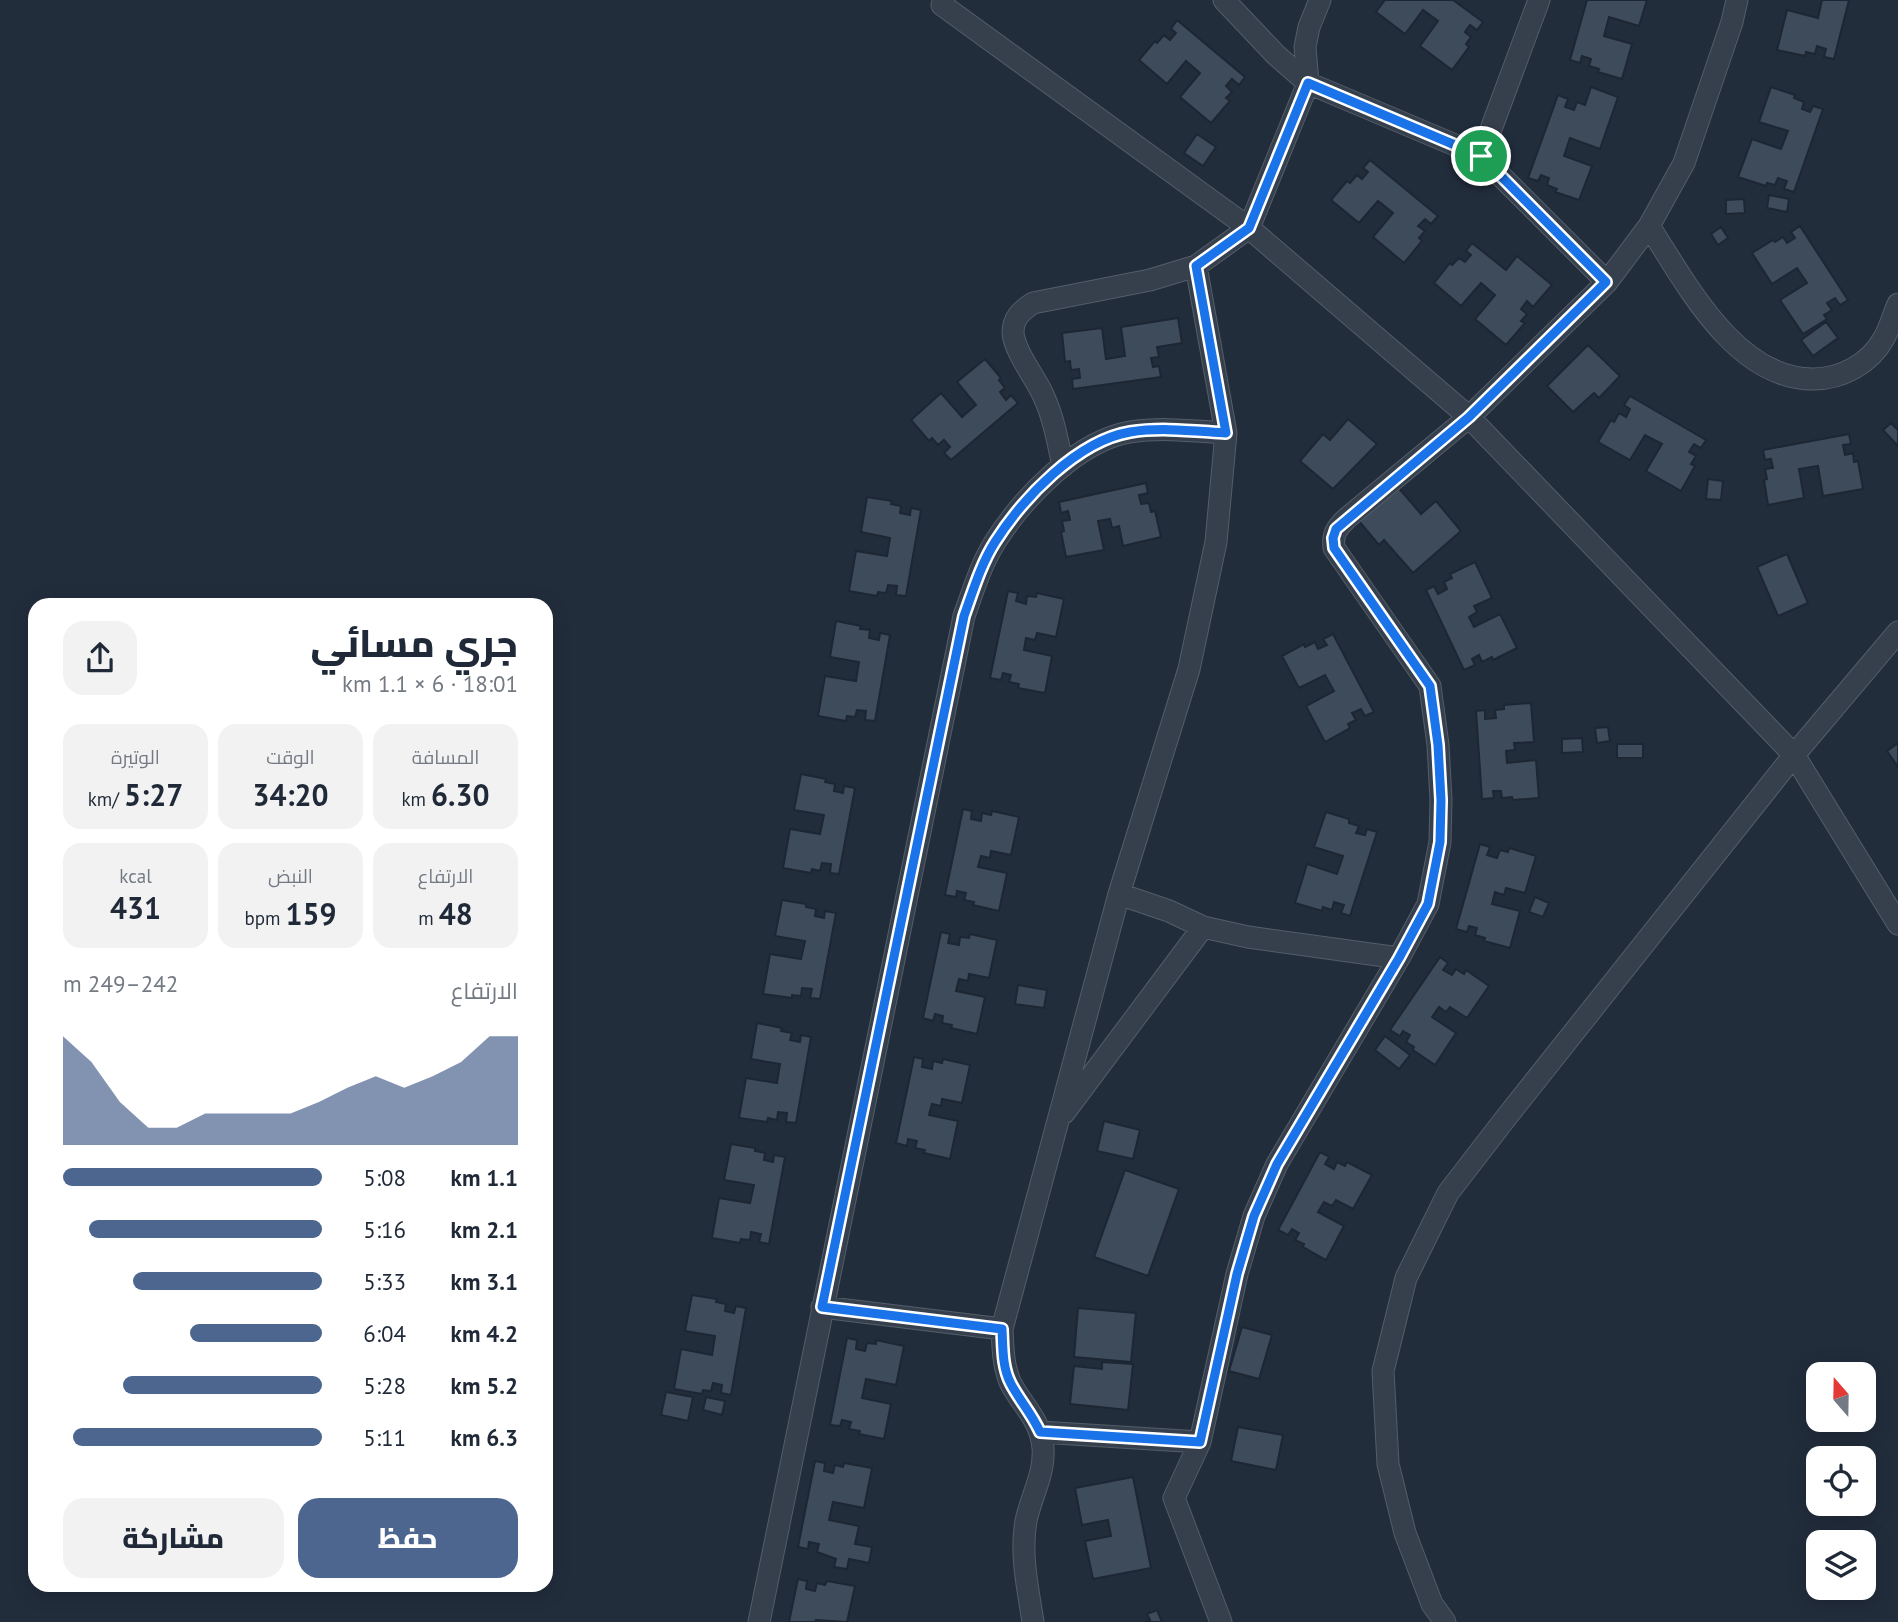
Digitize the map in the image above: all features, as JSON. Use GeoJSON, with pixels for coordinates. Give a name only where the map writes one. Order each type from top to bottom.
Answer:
{"type":"FeatureCollection","features":[{"type":"Feature","properties":{"kind":"street"},"geometry":{"type":"LineString","coordinates":[[944,0],[942,5],[1249,228],[1469,417],[1794,755],[1898,924]]}},
{"type":"Feature","properties":{"kind":"street"},"geometry":{"type":"LineString","coordinates":[[1224,0],[1276,55],[1308,83],[1481,156],[1606,282]]}},
{"type":"Feature","properties":{"kind":"street"},"geometry":{"type":"LineString","coordinates":[[1063,466],[1044,396],[1013,336],[1016,318],[1021,310],[1033,303],[1150,280],[1196,266],[1249,228],[1308,83],[1305,47],[1309,27],[1321,0]]}},
{"type":"Feature","properties":{"kind":"street"},"geometry":{"type":"LineString","coordinates":[[1481,156],[1539,0]]}},
{"type":"Feature","properties":{"kind":"street"},"geometry":{"type":"LineString","coordinates":[[1221,1622],[1174,1499],[1200,1442],[1237,1274],[1254,1216],[1277,1164],[1428,904],[1440,842],[1439,758],[1430,686],[1334,548],[1333,538],[1336,529],[1346,519],[1469,417],[1606,282],[1648,226],[1684,163],[1737,0]]}},
{"type":"Feature","properties":{"kind":"street"},"geometry":{"type":"LineString","coordinates":[[1648,226],[1701,305],[1736,345],[1772,372],[1801,379],[1822,379],[1845,374],[1866,360],[1883,340],[1898,304]]}},
{"type":"Feature","properties":{"kind":"street"},"geometry":{"type":"LineString","coordinates":[[1033,1622],[1025,1546],[1027,1521],[1042,1469],[1043,1449],[1033,1415],[1011,1384],[1005,1368],[1002,1329],[1119,894],[1189,669],[1216,542],[1226,433],[1196,266]]}},
{"type":"Feature","properties":{"kind":"street"},"geometry":{"type":"LineString","coordinates":[[759,1622],[964,616],[979,574],[995,543],[1024,503],[1063,466],[1101,440],[1128,432],[1156,429],[1226,433]]}},
{"type":"Feature","properties":{"kind":"street"},"geometry":{"type":"LineString","coordinates":[[1445,1622],[1432,1604],[1405,1533],[1388,1464],[1383,1371],[1406,1278],[1448,1193],[1794,755],[1898,632]]}},
{"type":"Feature","properties":{"kind":"street"},"geometry":{"type":"LineString","coordinates":[[1119,894],[1169,911],[1203,927],[1248,937],[1399,958]]}},
{"type":"Feature","properties":{"kind":"street"},"geometry":{"type":"LineString","coordinates":[[1057,1123],[1203,927]]}},
{"type":"Feature","properties":{"kind":"street"},"geometry":{"type":"LineString","coordinates":[[822,1307],[1002,1329]]}},
{"type":"Feature","properties":{"kind":"street"},"geometry":{"type":"LineString","coordinates":[[1040,1432],[1200,1442]]}},
{"type":"Feature","properties":{"kind":"building"},"geometry":{"type":"Polygon","coordinates":[[[1385,0],[1453,0],[1483,22],[1477,30],[1470,25],[1465,32],[1471,37],[1466,44],[1469,47],[1452,70],[1420,46],[1438,21],[1423,10],[1405,34],[1376,12],[1385,0]]]}},
{"type":"Feature","properties":{"kind":"building"},"geometry":{"type":"Polygon","coordinates":[[[1587,0],[1647,0],[1639,26],[1609,17],[1604,36],[1632,44],[1622,79],[1598,72],[1599,69],[1589,66],[1591,59],[1582,56],[1580,63],[1570,60],[1587,0]]]}},
{"type":"Feature","properties":{"kind":"building"},"geometry":{"type":"Polygon","coordinates":[[[1822,0],[1849,0],[1834,59],[1824,57],[1826,49],[1817,46],[1815,54],[1806,52],[1805,56],[1777,50],[1787,10],[1818,18],[1822,0]]]}},
{"type":"Feature","properties":{"kind":"building"},"geometry":{"type":"Polygon","coordinates":[[[1177,20],[1245,77],[1239,85],[1232,79],[1226,86],[1232,92],[1226,98],[1230,101],[1211,123],[1180,97],[1200,73],[1186,61],[1167,84],[1139,60],[1155,41],[1157,43],[1164,35],[1170,40],[1176,33],[1171,29],[1177,20]]]}},
{"type":"Feature","properties":{"kind":"building"},"geometry":{"type":"Polygon","coordinates":[[[1591,87],[1618,97],[1600,149],[1570,138],[1564,156],[1592,166],[1579,200],[1555,192],[1557,189],[1547,185],[1549,178],[1541,175],[1538,181],[1528,178],[1558,95],[1568,99],[1565,107],[1574,110],[1577,102],[1585,105],[1591,87]]]}},
{"type":"Feature","properties":{"kind":"building"},"geometry":{"type":"Polygon","coordinates":[[[1771,87],[1795,95],[1794,98],[1804,102],[1802,109],[1810,112],[1813,106],[1823,109],[1794,192],[1784,189],[1787,181],[1778,178],[1775,185],[1767,183],[1766,186],[1738,177],[1752,139],[1781,149],[1788,131],[1759,122],[1771,87]]]}},
{"type":"Feature","properties":{"kind":"building"},"geometry":{"type":"Polygon","coordinates":[[[1197,134],[1216,147],[1203,166],[1184,153],[1197,134]]]}},
{"type":"Feature","properties":{"kind":"building"},"geometry":{"type":"Polygon","coordinates":[[[1370,160],[1438,216],[1431,224],[1425,219],[1418,226],[1425,231],[1419,238],[1422,241],[1404,263],[1373,237],[1393,213],[1378,201],[1359,223],[1331,200],[1347,181],[1350,183],[1357,175],[1362,179],[1368,172],[1363,168],[1370,160]]]}},
{"type":"Feature","properties":{"kind":"building"},"geometry":{"type":"Polygon","coordinates":[[[1769,195],[1789,199],[1787,212],[1767,208],[1769,195]]]}},
{"type":"Feature","properties":{"kind":"building"},"geometry":{"type":"Polygon","coordinates":[[[1744,199],[1745,213],[1726,214],[1726,200],[1744,199]]]}},
{"type":"Feature","properties":{"kind":"building"},"geometry":{"type":"Polygon","coordinates":[[[1800,226],[1848,300],[1840,305],[1835,298],[1827,303],[1832,310],[1824,315],[1827,319],[1803,334],[1780,300],[1807,283],[1797,268],[1772,284],[1752,253],[1783,237],[1787,243],[1795,238],[1791,232],[1800,226]]]}},
{"type":"Feature","properties":{"kind":"building"},"geometry":{"type":"Polygon","coordinates":[[[1721,227],[1728,238],[1718,245],[1711,234],[1721,227]]]}},
{"type":"Feature","properties":{"kind":"building"},"geometry":{"type":"Polygon","coordinates":[[[1472,243],[1506,270],[1517,256],[1552,285],[1533,307],[1527,301],[1521,309],[1527,314],[1521,321],[1525,323],[1506,345],[1475,319],[1495,295],[1481,283],[1461,306],[1434,283],[1450,263],[1452,265],[1459,258],[1465,262],[1471,255],[1466,251],[1472,243]]]}},
{"type":"Feature","properties":{"kind":"building"},"geometry":{"type":"Polygon","coordinates":[[[1178,318],[1182,343],[1157,347],[1159,357],[1151,358],[1153,367],[1159,366],[1161,377],[1073,389],[1072,379],[1080,378],[1079,369],[1071,370],[1070,361],[1065,362],[1062,333],[1102,328],[1106,359],[1125,356],[1121,327],[1178,318]]]}},
{"type":"Feature","properties":{"kind":"building"},"geometry":{"type":"Polygon","coordinates":[[[1826,322],[1838,338],[1813,356],[1801,340],[1826,322]]]}},
{"type":"Feature","properties":{"kind":"building"},"geometry":{"type":"Polygon","coordinates":[[[1588,345],[1620,376],[1599,398],[1594,393],[1573,412],[1547,386],[1588,345]]]}},
{"type":"Feature","properties":{"kind":"building"},"geometry":{"type":"Polygon","coordinates":[[[985,359],[1001,378],[999,380],[1005,388],[1000,392],[1006,400],[1011,395],[1018,403],[951,460],[944,453],[950,447],[944,440],[938,445],[932,438],[929,441],[911,420],[941,393],[962,417],[976,405],[957,382],[985,359]]]}},
{"type":"Feature","properties":{"kind":"building"},"geometry":{"type":"Polygon","coordinates":[[[1630,396],[1706,440],[1701,448],[1694,444],[1689,452],[1696,456],[1691,464],[1695,466],[1681,491],[1646,471],[1662,444],[1645,435],[1630,460],[1598,442],[1611,420],[1614,422],[1619,413],[1626,417],[1630,409],[1624,405],[1630,396]]]}},
{"type":"Feature","properties":{"kind":"building"},"geometry":{"type":"Polygon","coordinates":[[[1348,419],[1377,444],[1333,489],[1300,461],[1323,434],[1330,440],[1348,419]]]}},
{"type":"Feature","properties":{"kind":"building"},"geometry":{"type":"Polygon","coordinates":[[[1891,423],[1898,430],[1898,446],[1883,430],[1891,423]]]}},
{"type":"Feature","properties":{"kind":"building"},"geometry":{"type":"Polygon","coordinates":[[[1849,434],[1851,444],[1843,445],[1845,455],[1853,453],[1854,462],[1858,461],[1863,489],[1823,496],[1818,466],[1799,469],[1804,498],[1768,505],[1765,469],[1773,468],[1771,459],[1765,460],[1763,450],[1849,434]]]}},
{"type":"Feature","properties":{"kind":"building"},"geometry":{"type":"Polygon","coordinates":[[[1708,479],[1723,481],[1721,500],[1706,499],[1708,479]]]}},
{"type":"Feature","properties":{"kind":"building"},"geometry":{"type":"Polygon","coordinates":[[[1146,483],[1148,493],[1139,495],[1141,504],[1149,503],[1151,512],[1155,511],[1161,537],[1123,546],[1119,526],[1112,528],[1110,519],[1098,521],[1104,550],[1066,557],[1061,532],[1064,531],[1062,521],[1070,520],[1068,511],[1061,513],[1059,502],[1146,483]]]}},
{"type":"Feature","properties":{"kind":"building"},"geometry":{"type":"Polygon","coordinates":[[[1397,486],[1421,514],[1436,501],[1461,531],[1413,573],[1384,540],[1379,545],[1358,520],[1397,486]]]}},
{"type":"Feature","properties":{"kind":"building"},"geometry":{"type":"Polygon","coordinates":[[[867,497],[892,501],[891,504],[901,506],[900,513],[910,515],[911,508],[921,510],[906,596],[896,595],[897,586],[888,585],[886,593],[878,592],[877,596],[849,591],[856,551],[887,556],[890,538],[861,532],[867,497]]]}},
{"type":"Feature","properties":{"kind":"building"},"geometry":{"type":"Polygon","coordinates":[[[1787,554],[1808,603],[1778,616],[1757,567],[1787,554]]]}},
{"type":"Feature","properties":{"kind":"building"},"geometry":{"type":"Polygon","coordinates":[[[1475,562],[1492,598],[1474,606],[1477,612],[1469,617],[1474,627],[1500,614],[1517,648],[1493,660],[1492,657],[1482,662],[1479,655],[1472,659],[1475,665],[1464,670],[1426,590],[1434,586],[1438,594],[1447,589],[1444,582],[1452,578],[1450,574],[1475,562]]]}},
{"type":"Feature","properties":{"kind":"building"},"geometry":{"type":"Polygon","coordinates":[[[1008,591],[1018,593],[1016,601],[1026,604],[1027,596],[1036,597],[1037,593],[1064,599],[1056,637],[1037,633],[1035,640],[1026,638],[1024,650],[1052,656],[1045,693],[1018,688],[1019,684],[1009,682],[1011,675],[1003,673],[1001,680],[990,678],[1008,591]]]}},
{"type":"Feature","properties":{"kind":"building"},"geometry":{"type":"Polygon","coordinates":[[[836,621],[870,630],[869,638],[879,640],[880,633],[890,635],[875,721],[865,720],[866,711],[857,710],[855,717],[847,716],[846,721],[818,716],[825,676],[856,681],[859,662],[830,657],[836,621]]]}},
{"type":"Feature","properties":{"kind":"building"},"geometry":{"type":"Polygon","coordinates":[[[1333,634],[1374,712],[1365,716],[1361,709],[1352,713],[1356,720],[1348,724],[1350,728],[1325,742],[1306,706],[1334,691],[1325,675],[1299,688],[1282,656],[1304,644],[1305,647],[1315,642],[1318,649],[1327,645],[1323,639],[1333,634]]]}},
{"type":"Feature","properties":{"kind":"building"},"geometry":{"type":"Polygon","coordinates":[[[1531,703],[1534,742],[1514,743],[1515,750],[1506,751],[1507,763],[1536,760],[1539,798],[1513,800],[1512,797],[1502,798],[1501,791],[1493,791],[1494,798],[1482,799],[1476,711],[1485,710],[1485,719],[1496,718],[1495,710],[1504,709],[1504,705],[1531,703]]]}},
{"type":"Feature","properties":{"kind":"building"},"geometry":{"type":"Polygon","coordinates":[[[1608,727],[1610,741],[1597,743],[1595,728],[1608,727]]]}},
{"type":"Feature","properties":{"kind":"building"},"geometry":{"type":"Polygon","coordinates":[[[1582,738],[1583,752],[1562,753],[1562,739],[1582,738]]]}},
{"type":"Feature","properties":{"kind":"building"},"geometry":{"type":"Polygon","coordinates":[[[1898,743],[1898,767],[1887,751],[1898,743]]]}},
{"type":"Feature","properties":{"kind":"building"},"geometry":{"type":"Polygon","coordinates":[[[1617,744],[1643,744],[1643,758],[1617,758],[1617,744]]]}},
{"type":"Feature","properties":{"kind":"building"},"geometry":{"type":"Polygon","coordinates":[[[801,774],[826,779],[825,782],[835,784],[834,791],[843,793],[844,786],[855,788],[839,874],[830,873],[831,864],[822,863],[820,871],[812,869],[811,873],[783,868],[790,829],[820,834],[824,815],[794,810],[801,774]]]}},
{"type":"Feature","properties":{"kind":"building"},"geometry":{"type":"Polygon","coordinates":[[[963,809],[972,811],[971,819],[981,821],[982,813],[991,815],[992,811],[1019,817],[1011,855],[991,851],[990,858],[981,856],[978,867],[1007,873],[999,911],[973,905],[974,902],[964,900],[966,893],[957,891],[956,897],[945,895],[963,809]]]}},
{"type":"Feature","properties":{"kind":"building"},"geometry":{"type":"Polygon","coordinates":[[[1326,812],[1349,819],[1349,823],[1359,826],[1356,833],[1365,835],[1367,829],[1377,832],[1350,916],[1341,913],[1344,905],[1334,902],[1332,910],[1323,907],[1322,911],[1295,903],[1307,864],[1337,874],[1343,856],[1314,847],[1326,812]]]}},
{"type":"Feature","properties":{"kind":"building"},"geometry":{"type":"Polygon","coordinates":[[[1480,844],[1490,847],[1487,855],[1497,858],[1500,850],[1508,852],[1509,848],[1536,856],[1525,893],[1506,888],[1504,895],[1495,892],[1492,904],[1520,911],[1510,948],[1484,941],[1485,938],[1475,935],[1477,928],[1469,926],[1467,932],[1456,929],[1480,844]]]}},
{"type":"Feature","properties":{"kind":"building"},"geometry":{"type":"Polygon","coordinates":[[[1535,897],[1549,903],[1543,917],[1529,912],[1535,897]]]}},
{"type":"Feature","properties":{"kind":"building"},"geometry":{"type":"Polygon","coordinates":[[[782,900],[806,904],[806,907],[816,909],[815,916],[824,918],[825,911],[836,913],[820,999],[810,998],[812,989],[802,988],[801,996],[792,995],[792,998],[763,994],[770,954],[801,959],[805,941],[775,936],[782,900]]]}},
{"type":"Feature","properties":{"kind":"building"},"geometry":{"type":"Polygon","coordinates":[[[941,932],[950,934],[948,943],[959,945],[960,937],[969,938],[970,934],[997,940],[989,978],[969,974],[968,981],[959,979],[956,991],[985,997],[977,1034],[951,1028],[952,1025],[942,1023],[943,1016],[935,1014],[933,1021],[923,1018],[941,932]]]}},
{"type":"Feature","properties":{"kind":"building"},"geometry":{"type":"Polygon","coordinates":[[[1440,957],[1448,963],[1443,970],[1452,975],[1456,969],[1464,974],[1466,970],[1489,986],[1467,1018],[1450,1007],[1446,1012],[1439,1007],[1432,1017],[1456,1033],[1435,1065],[1406,1042],[1410,1035],[1403,1031],[1400,1036],[1390,1030],[1440,957]]]}},
{"type":"Feature","properties":{"kind":"building"},"geometry":{"type":"Polygon","coordinates":[[[1018,985],[1047,990],[1044,1008],[1015,1004],[1018,985]]]}},
{"type":"Feature","properties":{"kind":"building"},"geometry":{"type":"Polygon","coordinates":[[[757,1023],[792,1033],[790,1040],[800,1042],[801,1035],[811,1037],[796,1123],[786,1122],[787,1113],[778,1112],[777,1120],[768,1118],[767,1122],[739,1118],[746,1078],[777,1083],[780,1064],[751,1059],[757,1023]]]}},
{"type":"Feature","properties":{"kind":"building"},"geometry":{"type":"Polygon","coordinates":[[[1385,1036],[1410,1055],[1399,1069],[1375,1050],[1385,1036]]]}},
{"type":"Feature","properties":{"kind":"building"},"geometry":{"type":"Polygon","coordinates":[[[914,1057],[923,1059],[922,1067],[932,1069],[933,1061],[942,1063],[943,1059],[970,1065],[962,1103],[942,1099],[941,1106],[932,1104],[929,1115],[958,1121],[950,1159],[924,1153],[925,1150],[915,1148],[917,1141],[908,1139],[907,1146],[896,1143],[914,1057]]]}},
{"type":"Feature","properties":{"kind":"building"},"geometry":{"type":"Polygon","coordinates":[[[1104,1121],[1140,1130],[1133,1159],[1097,1151],[1104,1121]]]}},
{"type":"Feature","properties":{"kind":"building"},"geometry":{"type":"Polygon","coordinates":[[[731,1144],[755,1148],[755,1151],[765,1153],[764,1160],[773,1162],[774,1155],[785,1157],[769,1244],[759,1242],[761,1234],[751,1232],[750,1240],[741,1239],[740,1243],[712,1238],[719,1198],[750,1203],[754,1185],[724,1180],[731,1144]]]}},
{"type":"Feature","properties":{"kind":"building"},"geometry":{"type":"Polygon","coordinates":[[[1320,1152],[1329,1157],[1325,1164],[1334,1169],[1337,1162],[1345,1166],[1347,1162],[1372,1175],[1353,1209],[1336,1200],[1332,1206],[1324,1202],[1318,1212],[1344,1226],[1326,1260],[1295,1240],[1299,1233],[1292,1229],[1288,1235],[1278,1230],[1320,1152]]]}},
{"type":"Feature","properties":{"kind":"building"},"geometry":{"type":"Polygon","coordinates":[[[1125,1170],[1179,1189],[1148,1276],[1094,1257],[1125,1170]]]}},
{"type":"Feature","properties":{"kind":"building"},"geometry":{"type":"Polygon","coordinates":[[[692,1295],[717,1299],[716,1302],[726,1304],[725,1311],[734,1313],[736,1306],[746,1308],[731,1395],[721,1393],[722,1385],[713,1383],[711,1391],[703,1390],[702,1394],[674,1389],[681,1349],[712,1355],[715,1336],[685,1331],[692,1295]]]}},
{"type":"Feature","properties":{"kind":"building"},"geometry":{"type":"Polygon","coordinates":[[[1078,1308],[1136,1313],[1131,1362],[1074,1357],[1078,1308]]]}},
{"type":"Feature","properties":{"kind":"building"},"geometry":{"type":"Polygon","coordinates":[[[1242,1327],[1272,1335],[1259,1379],[1229,1371],[1242,1327]]]}},
{"type":"Feature","properties":{"kind":"building"},"geometry":{"type":"Polygon","coordinates":[[[847,1338],[857,1340],[856,1349],[865,1351],[867,1343],[876,1344],[876,1340],[904,1346],[896,1385],[866,1379],[862,1398],[891,1404],[884,1439],[849,1429],[851,1422],[842,1420],[840,1426],[830,1425],[847,1338]]]}},
{"type":"Feature","properties":{"kind":"building"},"geometry":{"type":"Polygon","coordinates":[[[1102,1362],[1133,1364],[1128,1410],[1070,1404],[1074,1366],[1102,1369],[1102,1362]]]}},
{"type":"Feature","properties":{"kind":"building"},"geometry":{"type":"Polygon","coordinates":[[[666,1392],[693,1397],[688,1421],[661,1415],[666,1392]]]}},
{"type":"Feature","properties":{"kind":"building"},"geometry":{"type":"Polygon","coordinates":[[[706,1397],[725,1401],[722,1415],[703,1410],[706,1397]]]}},
{"type":"Feature","properties":{"kind":"building"},"geometry":{"type":"Polygon","coordinates":[[[1238,1427],[1283,1435],[1276,1470],[1231,1461],[1238,1427]]]}},
{"type":"Feature","properties":{"kind":"building"},"geometry":{"type":"Polygon","coordinates":[[[815,1461],[825,1463],[824,1471],[833,1473],[835,1465],[843,1467],[844,1463],[872,1468],[864,1508],[833,1502],[829,1520],[859,1526],[855,1544],[872,1547],[869,1563],[849,1559],[847,1569],[834,1567],[836,1559],[817,1552],[819,1544],[809,1542],[808,1549],[798,1547],[815,1461]]]}},
{"type":"Feature","properties":{"kind":"building"},"geometry":{"type":"Polygon","coordinates":[[[1133,1477],[1151,1568],[1093,1579],[1085,1541],[1111,1536],[1108,1520],[1082,1525],[1075,1488],[1133,1477]]]}},
{"type":"Feature","properties":{"kind":"building"},"geometry":{"type":"Polygon","coordinates":[[[798,1579],[807,1581],[806,1589],[815,1591],[817,1583],[825,1585],[827,1581],[855,1586],[847,1622],[789,1622],[798,1579]]]}},
{"type":"Feature","properties":{"kind":"building"},"geometry":{"type":"Polygon","coordinates":[[[1157,1610],[1162,1622],[1145,1622],[1150,1620],[1147,1614],[1157,1610]]]}},
{"type":"Feature","properties":{"kind":"route"},"geometry":{"type":"LineString","coordinates":[[1308,83],[1481,156],[1606,282],[1469,417],[1346,519],[1336,529],[1333,538],[1334,548],[1430,686],[1438,745],[1441,800],[1440,842],[1428,904],[1277,1164],[1254,1216],[1237,1274],[1200,1442],[1040,1432],[1033,1415],[1011,1384],[1005,1368],[1002,1329],[822,1307],[964,616],[979,574],[995,543],[1024,503],[1063,466],[1101,440],[1128,432],[1156,429],[1226,433],[1196,266],[1249,228],[1308,83]]}}]}
